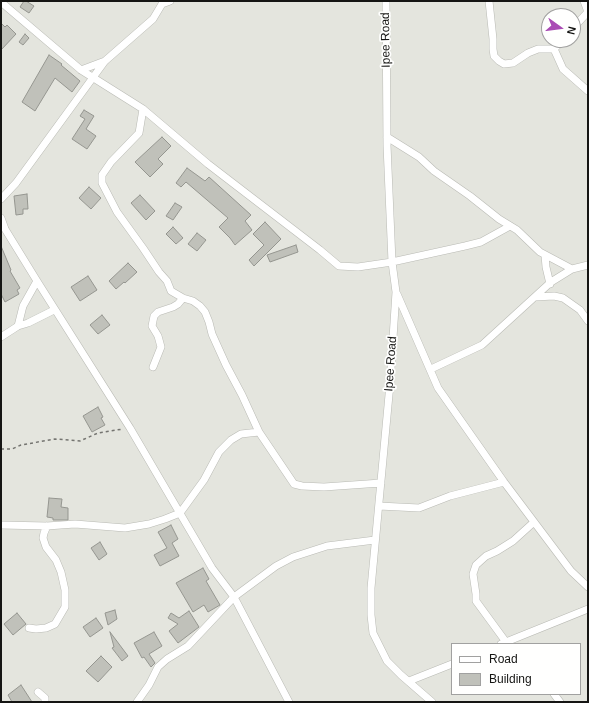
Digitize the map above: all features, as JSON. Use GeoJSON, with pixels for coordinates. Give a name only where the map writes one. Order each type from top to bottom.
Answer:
{"type":"FeatureCollection","features":[{"type":"Feature","properties":{"kind":"street"},"geometry":{"type":"LineString","coordinates":[[1,199],[16,183],[105,61],[153,19],[160,2],[170,1]]}},
{"type":"Feature","properties":{"kind":"street","name":"Ipee Road"},"geometry":{"type":"LineString","coordinates":[[386,1],[387,137],[392,262],[396,292],[390,384],[371,588],[371,615],[373,633],[387,661],[408,682],[432,702]]}},
{"type":"Feature","properties":{"kind":"street"},"geometry":{"type":"LineString","coordinates":[[489,1],[494,56],[499,61],[504,64],[512,63],[528,53],[538,49],[554,49],[563,69],[588,91]]}},
{"type":"Feature","properties":{"kind":"street"},"geometry":{"type":"LineString","coordinates":[[581,19],[588,12],[584,1]]}},
{"type":"Feature","properties":{"kind":"street"},"geometry":{"type":"LineString","coordinates":[[1,2],[81,70],[143,109],[208,164],[320,250],[336,265],[342,267],[392,262],[482,242],[510,226]]}},
{"type":"Feature","properties":{"kind":"street"},"geometry":{"type":"LineString","coordinates":[[81,70],[105,61]]}},
{"type":"Feature","properties":{"kind":"street"},"geometry":{"type":"LineString","coordinates":[[143,109],[139,133],[111,162],[102,175],[102,183],[117,212],[167,281],[171,291],[182,298],[193,301],[205,312],[212,334],[242,395],[258,432],[294,484],[324,487],[381,483]]}},
{"type":"Feature","properties":{"kind":"street"},"geometry":{"type":"LineString","coordinates":[[387,137],[419,157],[434,171],[470,196],[499,220],[517,230],[545,255],[572,269]]}},
{"type":"Feature","properties":{"kind":"street"},"geometry":{"type":"LineString","coordinates":[[1,218],[5,229],[54,310],[130,428],[212,568],[234,596],[289,702]]}},
{"type":"Feature","properties":{"kind":"street"},"geometry":{"type":"LineString","coordinates":[[545,255],[550,284]]}},
{"type":"Feature","properties":{"kind":"street"},"geometry":{"type":"LineString","coordinates":[[431,369],[482,345],[550,284],[572,269],[588,264]]}},
{"type":"Feature","properties":{"kind":"street"},"geometry":{"type":"LineString","coordinates":[[18,326],[23,306],[37,281]]}},
{"type":"Feature","properties":{"kind":"street"},"geometry":{"type":"LineString","coordinates":[[396,292],[431,369],[438,388],[534,522],[571,571],[588,587]]}},
{"type":"Feature","properties":{"kind":"street"},"geometry":{"type":"LineString","coordinates":[[535,297],[554,296],[563,298],[580,310],[588,321]]}},
{"type":"Feature","properties":{"kind":"street"},"geometry":{"type":"LineString","coordinates":[[153,367],[161,347],[158,336],[152,326],[154,316],[158,312],[178,304],[182,298]]}},
{"type":"Feature","properties":{"kind":"street"},"geometry":{"type":"LineString","coordinates":[[1,337],[18,326],[28,323],[54,310]]}},
{"type":"Feature","properties":{"kind":"street"},"geometry":{"type":"LineString","coordinates":[[1,525],[47,526],[75,524],[124,528],[149,524],[180,513],[204,480],[219,452],[231,440],[242,434],[258,432]]}},
{"type":"Feature","properties":{"kind":"street"},"geometry":{"type":"LineString","coordinates":[[379,506],[419,508],[450,496],[504,482]]}},
{"type":"Feature","properties":{"kind":"street"},"geometry":{"type":"LineString","coordinates":[[534,522],[513,541],[486,556],[476,564],[473,574],[476,601],[504,643],[516,641],[588,609]]}},
{"type":"Feature","properties":{"kind":"street"},"geometry":{"type":"LineString","coordinates":[[29,628],[46,628],[55,624],[65,607],[65,590],[61,572],[56,560],[46,547],[44,538],[44,533],[47,526]]}},
{"type":"Feature","properties":{"kind":"street"},"geometry":{"type":"LineString","coordinates":[[137,702],[149,685],[158,667],[166,659],[188,646],[234,596],[276,566],[294,557],[327,546],[375,540]]}},
{"type":"Feature","properties":{"kind":"street"},"geometry":{"type":"LineString","coordinates":[[408,682],[451,664]]}},
{"type":"Feature","properties":{"kind":"street"},"geometry":{"type":"LineString","coordinates":[[38,692],[45,698],[45,702]]}},
{"type":"Feature","properties":{"kind":"path"},"geometry":{"type":"LineString","coordinates":[[1,449],[12,449],[55,439],[80,441],[98,433],[130,428]]}},
{"type":"Feature","properties":{"kind":"building"},"geometry":{"type":"Polygon","coordinates":[[[24,1],[34,6],[29,13],[20,7],[24,1]]]}},
{"type":"Feature","properties":{"kind":"building"},"geometry":{"type":"Polygon","coordinates":[[[1,23],[5,27],[7,25],[16,34],[1,50],[1,23]]]}},
{"type":"Feature","properties":{"kind":"building"},"geometry":{"type":"Polygon","coordinates":[[[25,34],[29,38],[23,45],[19,42],[25,34]]]}},
{"type":"Feature","properties":{"kind":"building"},"geometry":{"type":"Polygon","coordinates":[[[49,55],[62,64],[61,65],[80,81],[72,92],[55,78],[35,111],[22,102],[49,55]]]}},
{"type":"Feature","properties":{"kind":"building"},"geometry":{"type":"Polygon","coordinates":[[[84,110],[94,116],[86,129],[96,136],[87,149],[72,139],[85,119],[80,116],[84,110]]]}},
{"type":"Feature","properties":{"kind":"building"},"geometry":{"type":"Polygon","coordinates":[[[162,137],[171,146],[158,159],[163,164],[150,177],[135,162],[162,137]]]}},
{"type":"Feature","properties":{"kind":"building"},"geometry":{"type":"Polygon","coordinates":[[[187,168],[205,181],[209,177],[251,215],[245,221],[252,230],[235,245],[219,227],[228,218],[186,182],[181,187],[176,183],[187,168]]]}},
{"type":"Feature","properties":{"kind":"building"},"geometry":{"type":"Polygon","coordinates":[[[89,187],[101,198],[91,209],[79,198],[89,187]]]}},
{"type":"Feature","properties":{"kind":"building"},"geometry":{"type":"Polygon","coordinates":[[[27,194],[28,209],[23,209],[23,214],[16,215],[14,196],[27,194]]]}},
{"type":"Feature","properties":{"kind":"building"},"geometry":{"type":"Polygon","coordinates":[[[140,195],[155,211],[146,220],[131,203],[140,195]]]}},
{"type":"Feature","properties":{"kind":"building"},"geometry":{"type":"Polygon","coordinates":[[[175,203],[182,207],[173,220],[166,216],[175,203]]]}},
{"type":"Feature","properties":{"kind":"building"},"geometry":{"type":"Polygon","coordinates":[[[265,222],[281,239],[254,266],[249,260],[264,245],[253,234],[265,222]]]}},
{"type":"Feature","properties":{"kind":"building"},"geometry":{"type":"Polygon","coordinates":[[[173,227],[183,238],[176,244],[166,234],[173,227]]]}},
{"type":"Feature","properties":{"kind":"building"},"geometry":{"type":"Polygon","coordinates":[[[197,233],[206,240],[197,251],[188,244],[197,233]]]}},
{"type":"Feature","properties":{"kind":"building"},"geometry":{"type":"Polygon","coordinates":[[[296,245],[298,252],[270,262],[267,255],[296,245]]]}},
{"type":"Feature","properties":{"kind":"building"},"geometry":{"type":"Polygon","coordinates":[[[1,246],[11,270],[10,271],[20,288],[17,290],[19,294],[5,302],[1,294],[1,246]]]}},
{"type":"Feature","properties":{"kind":"building"},"geometry":{"type":"Polygon","coordinates":[[[128,263],[137,272],[116,289],[109,281],[128,263]]]}},
{"type":"Feature","properties":{"kind":"building"},"geometry":{"type":"Polygon","coordinates":[[[88,276],[97,290],[80,301],[71,287],[88,276]]]}},
{"type":"Feature","properties":{"kind":"building"},"geometry":{"type":"Polygon","coordinates":[[[102,315],[110,325],[98,334],[90,325],[102,315]]]}},
{"type":"Feature","properties":{"kind":"building"},"geometry":{"type":"Polygon","coordinates":[[[98,407],[105,425],[92,432],[83,416],[98,407]]]}},
{"type":"Feature","properties":{"kind":"building"},"geometry":{"type":"Polygon","coordinates":[[[49,498],[62,499],[61,507],[68,508],[68,520],[53,520],[53,518],[47,517],[49,498]]]}},
{"type":"Feature","properties":{"kind":"building"},"geometry":{"type":"Polygon","coordinates":[[[171,525],[178,539],[172,543],[179,556],[160,566],[154,555],[167,548],[158,532],[171,525]]]}},
{"type":"Feature","properties":{"kind":"building"},"geometry":{"type":"Polygon","coordinates":[[[100,542],[107,554],[99,560],[91,548],[100,542]]]}},
{"type":"Feature","properties":{"kind":"building"},"geometry":{"type":"Polygon","coordinates":[[[203,568],[209,579],[206,581],[220,605],[208,612],[204,605],[193,612],[176,583],[203,568]]]}},
{"type":"Feature","properties":{"kind":"building"},"geometry":{"type":"Polygon","coordinates":[[[115,610],[117,619],[108,625],[105,613],[115,610]]]}},
{"type":"Feature","properties":{"kind":"building"},"geometry":{"type":"Polygon","coordinates":[[[189,611],[199,627],[178,643],[169,631],[178,624],[168,618],[171,613],[179,618],[189,611]]]}},
{"type":"Feature","properties":{"kind":"building"},"geometry":{"type":"Polygon","coordinates":[[[17,613],[26,624],[13,635],[4,624],[17,613]]]}},
{"type":"Feature","properties":{"kind":"building"},"geometry":{"type":"Polygon","coordinates":[[[96,618],[103,628],[90,637],[83,627],[96,618]]]}},
{"type":"Feature","properties":{"kind":"building"},"geometry":{"type":"Polygon","coordinates":[[[110,632],[128,656],[122,661],[112,648],[114,647],[110,632]]]}},
{"type":"Feature","properties":{"kind":"building"},"geometry":{"type":"Polygon","coordinates":[[[154,632],[162,646],[149,654],[155,663],[151,667],[144,657],[142,658],[134,643],[154,632]]]}},
{"type":"Feature","properties":{"kind":"building"},"geometry":{"type":"Polygon","coordinates":[[[101,656],[112,667],[98,682],[86,671],[101,656]]]}},
{"type":"Feature","properties":{"kind":"building"},"geometry":{"type":"Polygon","coordinates":[[[21,685],[32,702],[12,702],[8,695],[21,685]]]}}]}
